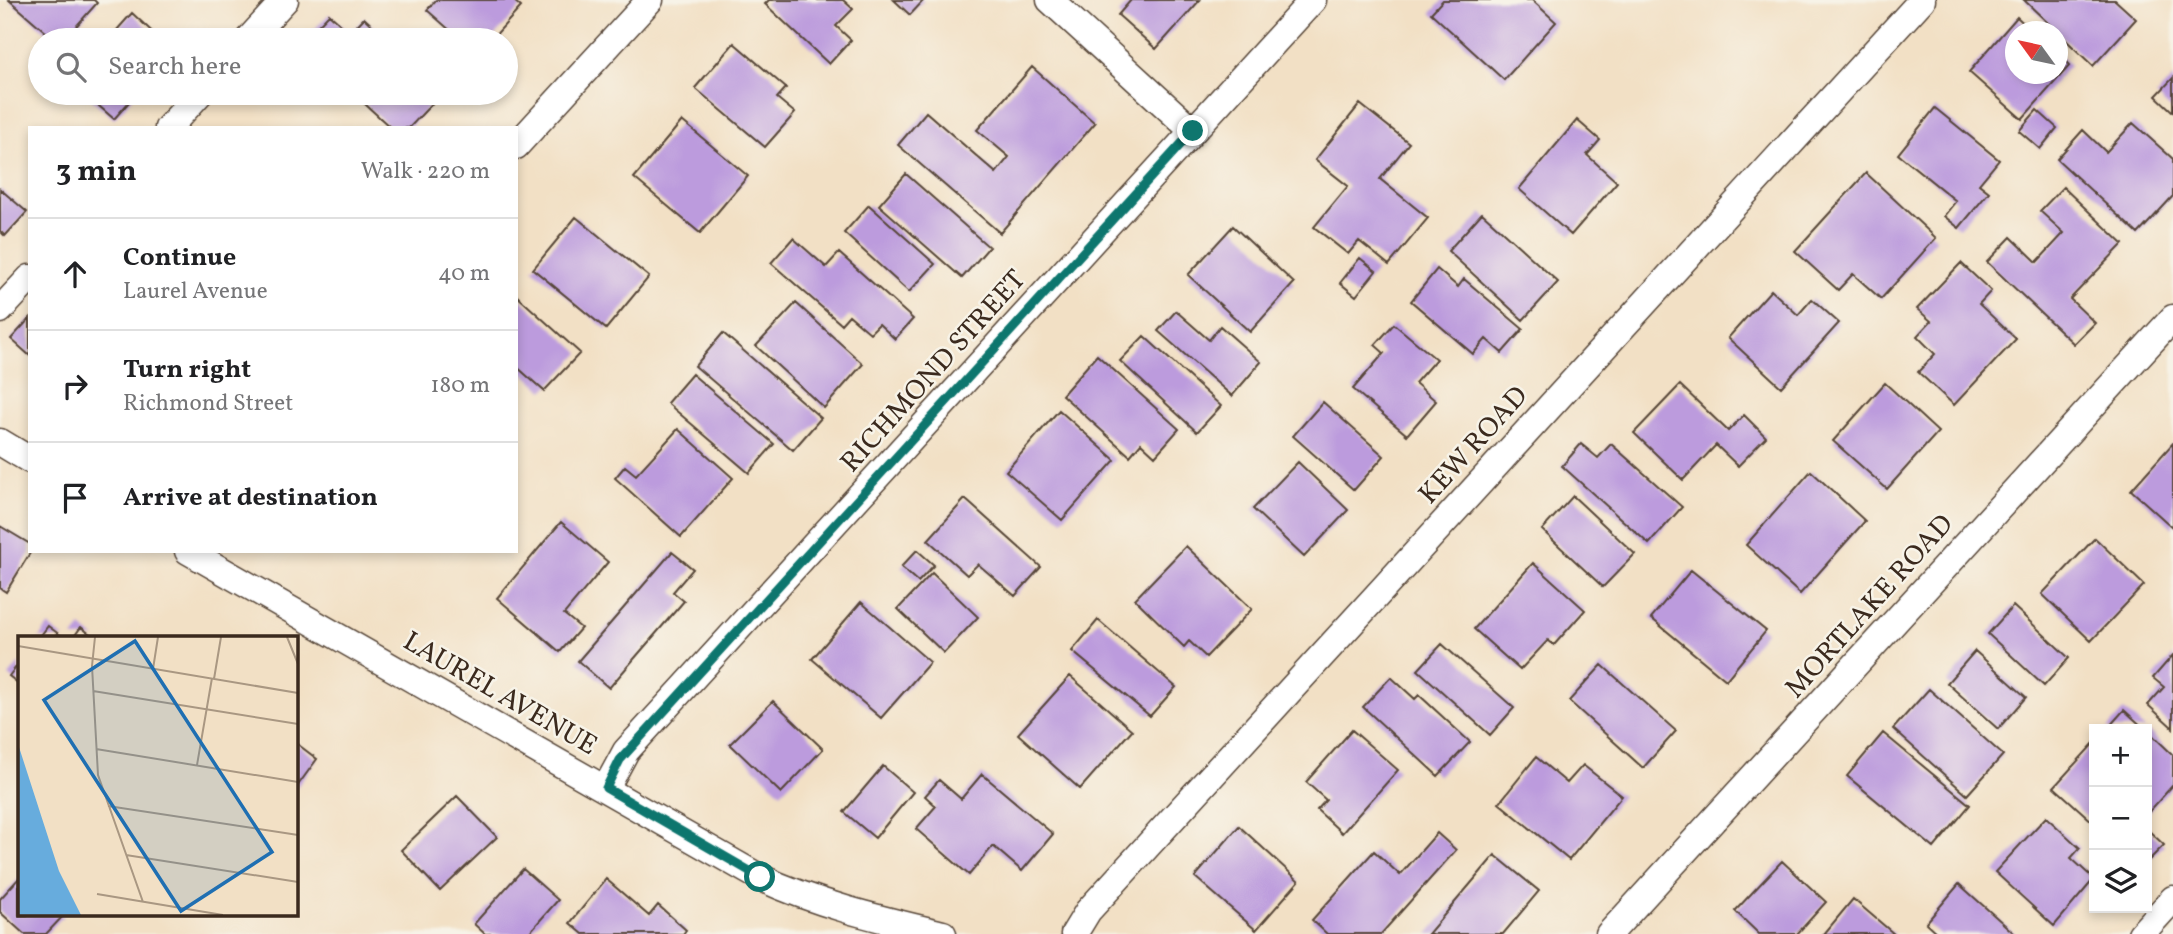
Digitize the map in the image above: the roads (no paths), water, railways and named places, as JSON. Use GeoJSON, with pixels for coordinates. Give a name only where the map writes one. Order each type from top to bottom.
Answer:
{"type":"FeatureCollection","features":[{"type":"Feature","properties":{"kind":"street"},"geometry":{"type":"LineString","coordinates":[[259,28],[285,0]]}},
{"type":"Feature","properties":{"kind":"street"},"geometry":{"type":"LineString","coordinates":[[518,144],[650,0]]}},
{"type":"Feature","properties":{"kind":"street"},"geometry":{"type":"LineString","coordinates":[[1050,0],[1193,131]]}},
{"type":"Feature","properties":{"kind":"street","name":"RICHMOND STREET"},"geometry":{"type":"LineString","coordinates":[[606,788],[626,751],[1313,0]]}},
{"type":"Feature","properties":{"kind":"street","name":"KEW ROAD"},"geometry":{"type":"LineString","coordinates":[[1074,934],[1088,911],[1922,0]]}},
{"type":"Feature","properties":{"kind":"street"},"geometry":{"type":"LineString","coordinates":[[169,126],[189,105]]}},
{"type":"Feature","properties":{"kind":"street"},"geometry":{"type":"LineString","coordinates":[[0,310],[28,280]]}},
{"type":"Feature","properties":{"kind":"street","name":"MORTLAKE ROAD"},"geometry":{"type":"LineString","coordinates":[[1609,934],[2173,318]]}},
{"type":"Feature","properties":{"kind":"street"},"geometry":{"type":"LineString","coordinates":[[0,442],[28,459]]}},
{"type":"Feature","properties":{"kind":"street","name":"LAUREL AVENUE"},"geometry":{"type":"LineString","coordinates":[[192,553],[760,877],[798,895],[943,934]]}},
{"type":"Feature","properties":{"kind":"street"},"geometry":{"type":"LineString","coordinates":[[2141,934],[2173,899]]}}]}
